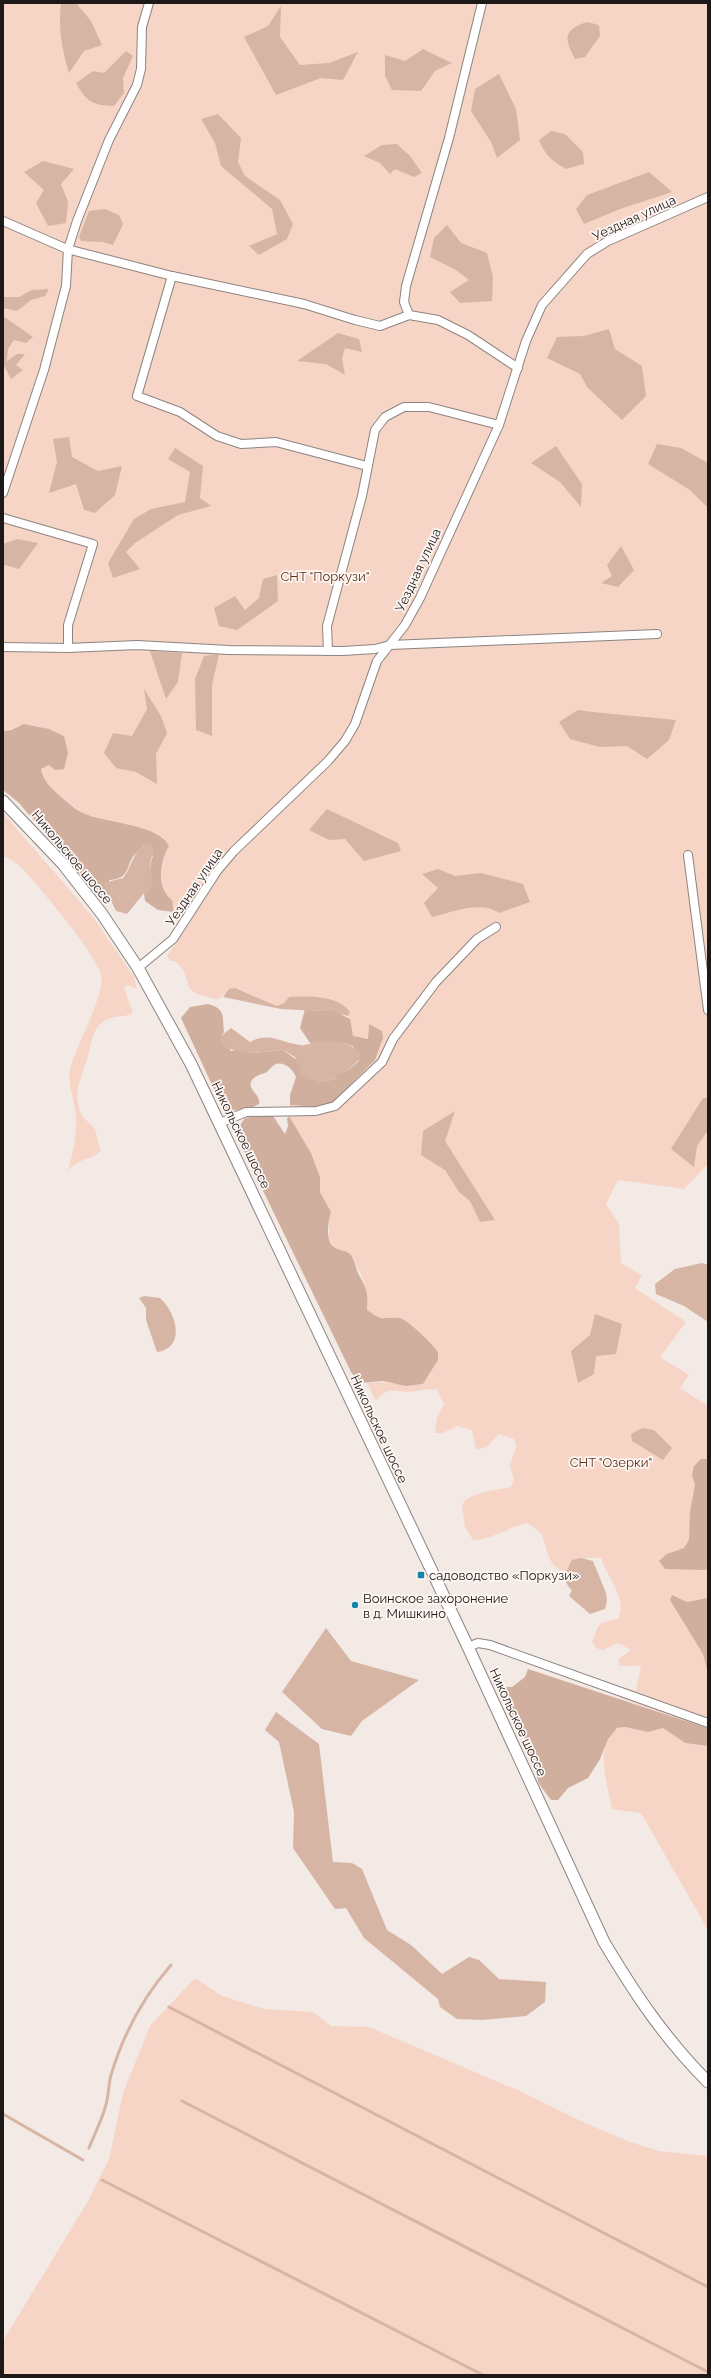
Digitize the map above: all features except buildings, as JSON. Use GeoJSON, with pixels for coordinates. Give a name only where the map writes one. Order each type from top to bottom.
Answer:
{"type":"FeatureCollection","features":[{"type":"Feature","properties":{"kind":"main road","name":"Никольское шоссе"},"geometry":{"type":"LineString","coordinates":[[3,801],[63,864],[102,914],[138,968],[191,1064],[385,1477],[468,1647],[604,1942],[656,2023],[708,2082]]}},
{"type":"Feature","properties":{"kind":"street"},"geometry":{"type":"LineString","coordinates":[[3,493],[44,370],[66,286],[68,249],[77,221],[107,147],[137,85],[141,69],[142,27],[149,3]]}},
{"type":"Feature","properties":{"kind":"street"},"geometry":{"type":"LineString","coordinates":[[409,315],[404,302],[406,286],[449,138],[482,3]]}},
{"type":"Feature","properties":{"kind":"street","name":"Уездная улица"},"geometry":{"type":"LineString","coordinates":[[138,968],[173,939],[217,871],[234,850],[328,761],[345,741],[355,724],[377,662],[405,625],[420,598],[498,425],[526,341],[542,305],[587,254],[608,241],[708,197]]}},
{"type":"Feature","properties":{"kind":"street"},"geometry":{"type":"LineString","coordinates":[[3,221],[68,249],[172,276],[304,304],[380,326],[409,315],[438,320],[468,335],[518,368]]}},
{"type":"Feature","properties":{"kind":"street"},"geometry":{"type":"LineString","coordinates":[[172,276],[137,396],[180,412],[217,436],[241,444],[276,442],[367,466]]}},
{"type":"Feature","properties":{"kind":"street"},"geometry":{"type":"LineString","coordinates":[[328,651],[327,626],[362,496],[375,430],[385,417],[404,407],[429,407],[498,425]]}},
{"type":"Feature","properties":{"kind":"street"},"geometry":{"type":"LineString","coordinates":[[3,518],[93,544],[68,625],[68,648]]}},
{"type":"Feature","properties":{"kind":"street"},"geometry":{"type":"LineString","coordinates":[[3,647],[68,648],[137,645],[229,650],[328,651],[375,649],[390,645],[657,634]]}},
{"type":"Feature","properties":{"kind":"street"},"geometry":{"type":"LineString","coordinates":[[688,855],[708,1010]]}},
{"type":"Feature","properties":{"kind":"street"},"geometry":{"type":"LineString","coordinates":[[220,1123],[246,1112],[316,1111],[335,1106],[382,1062],[393,1039],[436,982],[477,939],[496,927]]}},
{"type":"Feature","properties":{"kind":"street"},"geometry":{"type":"LineString","coordinates":[[468,1647],[478,1643],[490,1645],[708,1723]]}},
{"type":"Feature","properties":{"kind":"green space","name":"СНТ \"Поркузи\""},"geometry":{"type":"Polygon","coordinates":[[[3,3],[708,3],[708,1164],[684,1189],[618,1180],[606,1204],[619,1224],[621,1263],[642,1276],[635,1288],[686,1322],[660,1357],[689,1375],[680,1388],[708,1406],[708,1729],[620,1698],[623,1687],[636,1691],[641,1666],[619,1666],[619,1659],[631,1650],[618,1643],[603,1650],[596,1648],[592,1642],[598,1627],[602,1623],[618,1619],[620,1611],[619,1596],[601,1558],[583,1558],[572,1560],[566,1571],[560,1570],[550,1559],[540,1533],[527,1523],[487,1538],[473,1540],[465,1527],[462,1505],[466,1500],[477,1494],[510,1487],[514,1480],[510,1466],[516,1446],[514,1439],[499,1434],[487,1447],[476,1450],[472,1430],[457,1426],[443,1433],[435,1433],[437,1418],[444,1404],[437,1390],[427,1389],[411,1392],[392,1391],[384,1393],[376,1401],[367,1383],[423,1384],[438,1360],[421,1335],[410,1323],[398,1318],[380,1318],[367,1310],[364,1281],[354,1260],[350,1254],[334,1247],[329,1238],[329,1220],[331,1212],[320,1192],[320,1177],[311,1153],[289,1116],[290,1105],[314,1107],[344,1091],[375,1060],[380,1046],[382,1031],[369,1024],[368,1039],[353,1036],[348,1016],[350,1012],[337,1002],[321,998],[289,997],[284,1003],[277,1006],[238,989],[229,989],[219,999],[196,994],[192,991],[189,987],[184,972],[174,961],[170,961],[167,956],[191,921],[174,912],[174,906],[165,892],[162,869],[165,854],[169,846],[142,828],[121,825],[82,813],[54,791],[42,778],[41,769],[49,765],[64,736],[48,729],[30,725],[18,726],[3,731],[3,3]]]}},
{"type":"Feature","properties":{"kind":"green space"},"geometry":{"type":"Polygon","coordinates":[[[3,813],[93,917],[134,977],[137,989],[127,985],[124,989],[133,1012],[127,1015],[110,1018],[100,1024],[94,1034],[79,1083],[77,1098],[81,1114],[95,1130],[101,1150],[97,1154],[74,1165],[68,1173],[76,1131],[76,1117],[69,1075],[73,1060],[95,1007],[101,983],[101,974],[89,951],[40,888],[21,867],[3,856],[3,813]]]}},
{"type":"Feature","properties":{"kind":"green space"},"geometry":{"type":"Polygon","coordinates":[[[625,1727],[648,1732],[663,1728],[685,1743],[708,1746],[708,1930],[641,1813],[612,1809],[605,1774],[604,1749],[608,1739],[614,1731],[625,1727]]]}},
{"type":"Feature","properties":{"kind":"green space"},"geometry":{"type":"Polygon","coordinates":[[[195,1978],[222,1996],[264,2009],[313,2012],[331,2026],[369,2027],[522,2092],[587,2124],[630,2142],[659,2151],[708,2156],[708,2375],[3,2375],[3,2341],[88,2201],[109,2159],[123,2093],[150,2026],[195,1978]]]}},
{"type":"Feature","properties":{"kind":"shaded area"},"geometry":{"type":"Polygon","coordinates":[[[61,3],[76,3],[91,21],[102,45],[84,51],[69,73],[61,38],[61,3]]]}},
{"type":"Feature","properties":{"kind":"shaded area"},"geometry":{"type":"Polygon","coordinates":[[[281,6],[280,37],[300,65],[329,63],[358,52],[343,80],[321,78],[276,95],[244,37],[268,26],[281,6]]]}},
{"type":"Feature","properties":{"kind":"shaded area"},"geometry":{"type":"Polygon","coordinates":[[[587,22],[599,25],[600,36],[585,57],[575,59],[569,45],[568,36],[573,28],[587,22]]]}},
{"type":"Feature","properties":{"kind":"shaded area"},"geometry":{"type":"Polygon","coordinates":[[[423,49],[452,63],[435,71],[421,91],[392,90],[385,76],[385,55],[405,61],[423,49]]]}},
{"type":"Feature","properties":{"kind":"shaded area"},"geometry":{"type":"Polygon","coordinates":[[[126,51],[133,56],[123,78],[124,93],[114,106],[100,105],[87,98],[76,83],[93,71],[104,73],[126,51]]]}},
{"type":"Feature","properties":{"kind":"shaded area"},"geometry":{"type":"Polygon","coordinates":[[[499,74],[516,109],[520,140],[497,158],[491,142],[471,111],[475,89],[499,74]]]}},
{"type":"Feature","properties":{"kind":"shaded area"},"geometry":{"type":"Polygon","coordinates":[[[218,114],[241,138],[238,162],[245,176],[280,200],[293,224],[287,239],[259,255],[249,246],[277,234],[272,209],[221,166],[215,143],[201,119],[218,114]]]}},
{"type":"Feature","properties":{"kind":"shaded area"},"geometry":{"type":"Polygon","coordinates":[[[551,131],[565,134],[583,152],[584,164],[566,169],[550,158],[539,140],[551,131]]]}},
{"type":"Feature","properties":{"kind":"shaded area"},"geometry":{"type":"Polygon","coordinates":[[[397,144],[410,156],[422,173],[414,177],[395,169],[390,174],[380,163],[364,156],[382,145],[397,144]]]}},
{"type":"Feature","properties":{"kind":"shaded area"},"geometry":{"type":"Polygon","coordinates":[[[43,161],[74,169],[61,184],[68,202],[66,223],[48,226],[36,203],[44,190],[24,172],[43,161]]]}},
{"type":"Feature","properties":{"kind":"shaded area"},"geometry":{"type":"Polygon","coordinates":[[[649,172],[672,192],[620,209],[584,224],[576,209],[587,195],[649,172]]]}},
{"type":"Feature","properties":{"kind":"shaded area"},"geometry":{"type":"Polygon","coordinates":[[[105,209],[119,215],[123,224],[113,245],[103,242],[81,241],[79,237],[89,211],[105,209]]]}},
{"type":"Feature","properties":{"kind":"shaded area"},"geometry":{"type":"Polygon","coordinates":[[[447,225],[461,243],[487,253],[493,277],[492,301],[460,303],[450,292],[469,280],[456,270],[430,257],[434,238],[447,225]]]}},
{"type":"Feature","properties":{"kind":"shaded area"},"geometry":{"type":"Polygon","coordinates":[[[49,289],[45,296],[31,300],[17,311],[3,308],[3,297],[19,297],[32,290],[49,289]]]}},
{"type":"Feature","properties":{"kind":"shaded area"},"geometry":{"type":"Polygon","coordinates":[[[3,316],[33,337],[26,343],[14,340],[8,349],[7,361],[17,354],[25,354],[16,365],[23,370],[11,379],[3,364],[3,316]]]}},
{"type":"Feature","properties":{"kind":"shaded area"},"geometry":{"type":"Polygon","coordinates":[[[609,329],[615,349],[642,366],[646,396],[622,420],[587,387],[580,374],[547,358],[557,337],[584,336],[609,329]]]}},
{"type":"Feature","properties":{"kind":"shaded area"},"geometry":{"type":"Polygon","coordinates":[[[338,333],[359,339],[362,352],[345,348],[342,358],[345,375],[326,364],[297,361],[338,333]]]}},
{"type":"Feature","properties":{"kind":"shaded area"},"geometry":{"type":"Polygon","coordinates":[[[69,437],[72,457],[98,471],[122,466],[115,495],[95,513],[84,510],[76,484],[49,493],[57,462],[53,439],[69,437]]]}},
{"type":"Feature","properties":{"kind":"shaded area"},"geometry":{"type":"Polygon","coordinates":[[[657,444],[681,448],[708,463],[708,508],[690,490],[648,464],[657,444]]]}},
{"type":"Feature","properties":{"kind":"shaded area"},"geometry":{"type":"Polygon","coordinates":[[[556,446],[582,484],[581,507],[560,482],[531,463],[556,446]]]}},
{"type":"Feature","properties":{"kind":"shaded area"},"geometry":{"type":"Polygon","coordinates":[[[175,448],[203,466],[200,498],[211,506],[178,515],[135,543],[126,552],[140,569],[113,578],[108,563],[134,519],[151,509],[185,502],[190,472],[168,459],[175,448]]]}},
{"type":"Feature","properties":{"kind":"shaded area"},"geometry":{"type":"Polygon","coordinates":[[[17,539],[38,543],[19,569],[5,565],[3,567],[3,544],[17,539]]]}},
{"type":"Feature","properties":{"kind":"shaded area"},"geometry":{"type":"Polygon","coordinates":[[[621,546],[634,570],[618,587],[601,583],[612,576],[607,565],[621,546]]]}},
{"type":"Feature","properties":{"kind":"shaded area"},"geometry":{"type":"Polygon","coordinates":[[[277,575],[278,601],[237,630],[219,626],[214,608],[235,596],[245,610],[259,598],[263,579],[277,575]]]}},
{"type":"Feature","properties":{"kind":"shaded area"},"geometry":{"type":"Polygon","coordinates":[[[150,651],[182,653],[178,682],[166,699],[150,651]]]}},
{"type":"Feature","properties":{"kind":"shaded area"},"geometry":{"type":"Polygon","coordinates":[[[219,654],[212,685],[212,736],[196,730],[195,679],[204,656],[219,654]]]}},
{"type":"Feature","properties":{"kind":"shaded area"},"geometry":{"type":"Polygon","coordinates":[[[144,689],[161,716],[167,733],[156,754],[157,784],[136,772],[116,768],[104,753],[113,733],[132,736],[147,709],[144,689]]]}},
{"type":"Feature","properties":{"kind":"shaded area"},"geometry":{"type":"Polygon","coordinates":[[[578,710],[676,720],[669,740],[647,759],[627,746],[600,747],[570,739],[559,722],[578,710]]]}},
{"type":"Feature","properties":{"kind":"shaded area"},"geometry":{"type":"Polygon","coordinates":[[[24,724],[49,729],[64,736],[68,753],[64,769],[55,770],[49,765],[41,769],[48,784],[77,810],[97,818],[145,829],[164,839],[169,846],[163,859],[161,874],[162,882],[167,895],[172,900],[174,912],[158,910],[145,901],[144,893],[150,890],[151,864],[153,856],[144,845],[132,858],[122,877],[109,880],[109,894],[112,900],[107,904],[18,802],[3,790],[3,731],[11,730],[24,724]]]}},
{"type":"Feature","properties":{"kind":"shaded area"},"geometry":{"type":"Polygon","coordinates":[[[327,809],[398,843],[401,851],[364,861],[345,839],[329,840],[309,830],[327,809]]]}},
{"type":"Feature","properties":{"kind":"shaded area"},"geometry":{"type":"Polygon","coordinates":[[[151,843],[154,849],[150,863],[153,884],[150,890],[144,893],[127,914],[116,911],[103,883],[123,878],[140,848],[151,843]]]}},
{"type":"Feature","properties":{"kind":"shaded area"},"geometry":{"type":"Polygon","coordinates":[[[438,869],[455,876],[481,873],[523,884],[530,902],[499,913],[484,907],[475,907],[432,917],[424,903],[438,888],[422,874],[438,869]]]}},
{"type":"Feature","properties":{"kind":"shaded area"},"geometry":{"type":"Polygon","coordinates":[[[235,988],[277,1006],[284,1003],[289,997],[313,997],[338,1002],[345,1006],[350,1012],[348,1016],[337,1013],[331,1009],[317,1011],[281,1009],[223,997],[229,989],[235,988]]]}},
{"type":"Feature","properties":{"kind":"shaded area"},"geometry":{"type":"Polygon","coordinates":[[[208,1004],[218,1008],[222,1014],[224,1032],[221,1036],[231,1051],[239,1049],[250,1053],[283,1050],[298,1061],[302,1073],[320,1082],[336,1079],[336,1074],[347,1071],[359,1061],[353,1046],[345,1043],[310,1043],[300,1028],[305,1009],[317,1011],[331,1009],[350,1019],[353,1036],[368,1039],[369,1024],[382,1031],[383,1038],[375,1060],[333,1102],[318,1107],[290,1105],[290,1095],[296,1077],[293,1071],[287,1066],[284,1064],[277,1064],[267,1072],[256,1077],[251,1082],[251,1088],[258,1098],[259,1104],[228,1112],[219,1100],[181,1018],[190,1007],[208,1004]]]}},
{"type":"Feature","properties":{"kind":"shaded area"},"geometry":{"type":"Polygon","coordinates":[[[231,1028],[250,1042],[257,1039],[270,1038],[303,1045],[329,1041],[342,1042],[353,1047],[361,1058],[347,1071],[337,1074],[336,1079],[320,1082],[308,1078],[302,1073],[295,1057],[283,1050],[250,1053],[225,1048],[220,1040],[221,1036],[231,1028]]]}},
{"type":"Feature","properties":{"kind":"shaded area"},"geometry":{"type":"Polygon","coordinates":[[[703,1098],[708,1098],[708,1135],[706,1133],[697,1146],[694,1167],[671,1149],[703,1098]]]}},
{"type":"Feature","properties":{"kind":"shaded area"},"geometry":{"type":"Polygon","coordinates":[[[455,1111],[445,1141],[495,1220],[480,1222],[470,1201],[459,1192],[445,1170],[421,1155],[423,1131],[455,1111]]]}},
{"type":"Feature","properties":{"kind":"shaded area"},"geometry":{"type":"Polygon","coordinates":[[[264,1114],[273,1116],[285,1134],[288,1126],[287,1119],[289,1116],[311,1153],[320,1177],[320,1192],[331,1212],[328,1226],[329,1240],[334,1247],[351,1255],[364,1284],[367,1299],[367,1310],[380,1318],[403,1319],[420,1332],[438,1352],[438,1360],[423,1384],[406,1386],[383,1381],[360,1383],[351,1372],[237,1137],[238,1128],[245,1118],[264,1114]]]}},
{"type":"Feature","properties":{"kind":"shaded area"},"geometry":{"type":"Polygon","coordinates":[[[702,1263],[708,1265],[708,1322],[684,1306],[656,1294],[655,1284],[675,1269],[702,1263]]]}},
{"type":"Feature","properties":{"kind":"shaded area"},"geometry":{"type":"Polygon","coordinates":[[[144,1296],[160,1298],[166,1304],[174,1320],[176,1329],[172,1344],[166,1349],[157,1352],[146,1320],[146,1308],[139,1298],[144,1296]]]}},
{"type":"Feature","properties":{"kind":"shaded area"},"geometry":{"type":"Polygon","coordinates":[[[595,1314],[622,1324],[616,1354],[596,1356],[594,1374],[578,1383],[571,1351],[590,1335],[595,1314]]]}},
{"type":"Feature","properties":{"kind":"shaded area"},"geometry":{"type":"Polygon","coordinates":[[[642,1428],[654,1430],[672,1448],[663,1460],[632,1441],[631,1434],[642,1428]]]}},
{"type":"Feature","properties":{"kind":"shaded area"},"geometry":{"type":"Polygon","coordinates":[[[701,1459],[708,1459],[708,1568],[705,1570],[665,1569],[659,1561],[667,1554],[684,1548],[689,1540],[690,1512],[695,1485],[692,1475],[694,1466],[701,1459]]]}},
{"type":"Feature","properties":{"kind":"shaded area"},"geometry":{"type":"Polygon","coordinates":[[[581,1558],[593,1561],[606,1593],[607,1601],[605,1609],[590,1614],[569,1596],[572,1590],[566,1579],[566,1572],[572,1560],[581,1558]]]}},
{"type":"Feature","properties":{"kind":"shaded area"},"geometry":{"type":"Polygon","coordinates":[[[672,1595],[687,1602],[708,1598],[708,1673],[703,1654],[670,1600],[672,1595]]]}},
{"type":"Feature","properties":{"kind":"shaded area"},"geometry":{"type":"Polygon","coordinates":[[[326,1628],[351,1661],[419,1680],[362,1721],[351,1736],[322,1729],[282,1692],[326,1628]]]}},
{"type":"Feature","properties":{"kind":"shaded area"},"geometry":{"type":"Polygon","coordinates":[[[528,1669],[707,1728],[708,1746],[685,1743],[663,1728],[648,1732],[625,1727],[617,1728],[608,1739],[600,1759],[588,1778],[568,1788],[558,1800],[551,1800],[539,1784],[523,1733],[512,1720],[505,1705],[504,1687],[512,1687],[525,1677],[528,1669]]]}},
{"type":"Feature","properties":{"kind":"shaded area"},"geometry":{"type":"Polygon","coordinates":[[[276,1712],[319,1744],[333,1862],[352,1863],[362,1869],[387,1930],[411,1945],[442,1974],[469,1957],[479,1960],[499,1979],[546,1982],[545,2002],[526,2016],[482,2020],[457,2019],[440,2007],[438,1999],[364,1938],[346,1908],[335,1909],[293,1848],[294,1812],[279,1742],[265,1730],[276,1712]]]}},
{"type":"Feature","properties":{"kind":"waterway"},"geometry":{"type":"LineString","coordinates":[[89,2148],[103,2113],[107,2100],[111,2075],[128,2031],[143,2003],[171,1965]]}},
{"type":"Feature","properties":{"kind":"waterway"},"geometry":{"type":"LineString","coordinates":[[169,2007],[708,2287]]}},
{"type":"Feature","properties":{"kind":"waterway"},"geometry":{"type":"LineString","coordinates":[[182,2101],[708,2372]]}},
{"type":"Feature","properties":{"kind":"waterway"},"geometry":{"type":"LineString","coordinates":[[3,2114],[83,2160]]}},
{"type":"Feature","properties":{"kind":"waterway"},"geometry":{"type":"LineString","coordinates":[[102,2180],[483,2375]]}},
{"type":"Feature","properties":{"kind":"place","name":"садоводство «Поркузи»"},"geometry":{"type":"Point","coordinates":[421,1575]}},
{"type":"Feature","properties":{"kind":"place","name":"Воинское захоронение в д. Мишкино"},"geometry":{"type":"Point","coordinates":[355,1605]}},
{"type":"Feature","properties":{"kind":"park label","name":"СНТ \"Озерки\""},"geometry":{"type":"Point","coordinates":[611,1462]}}]}
